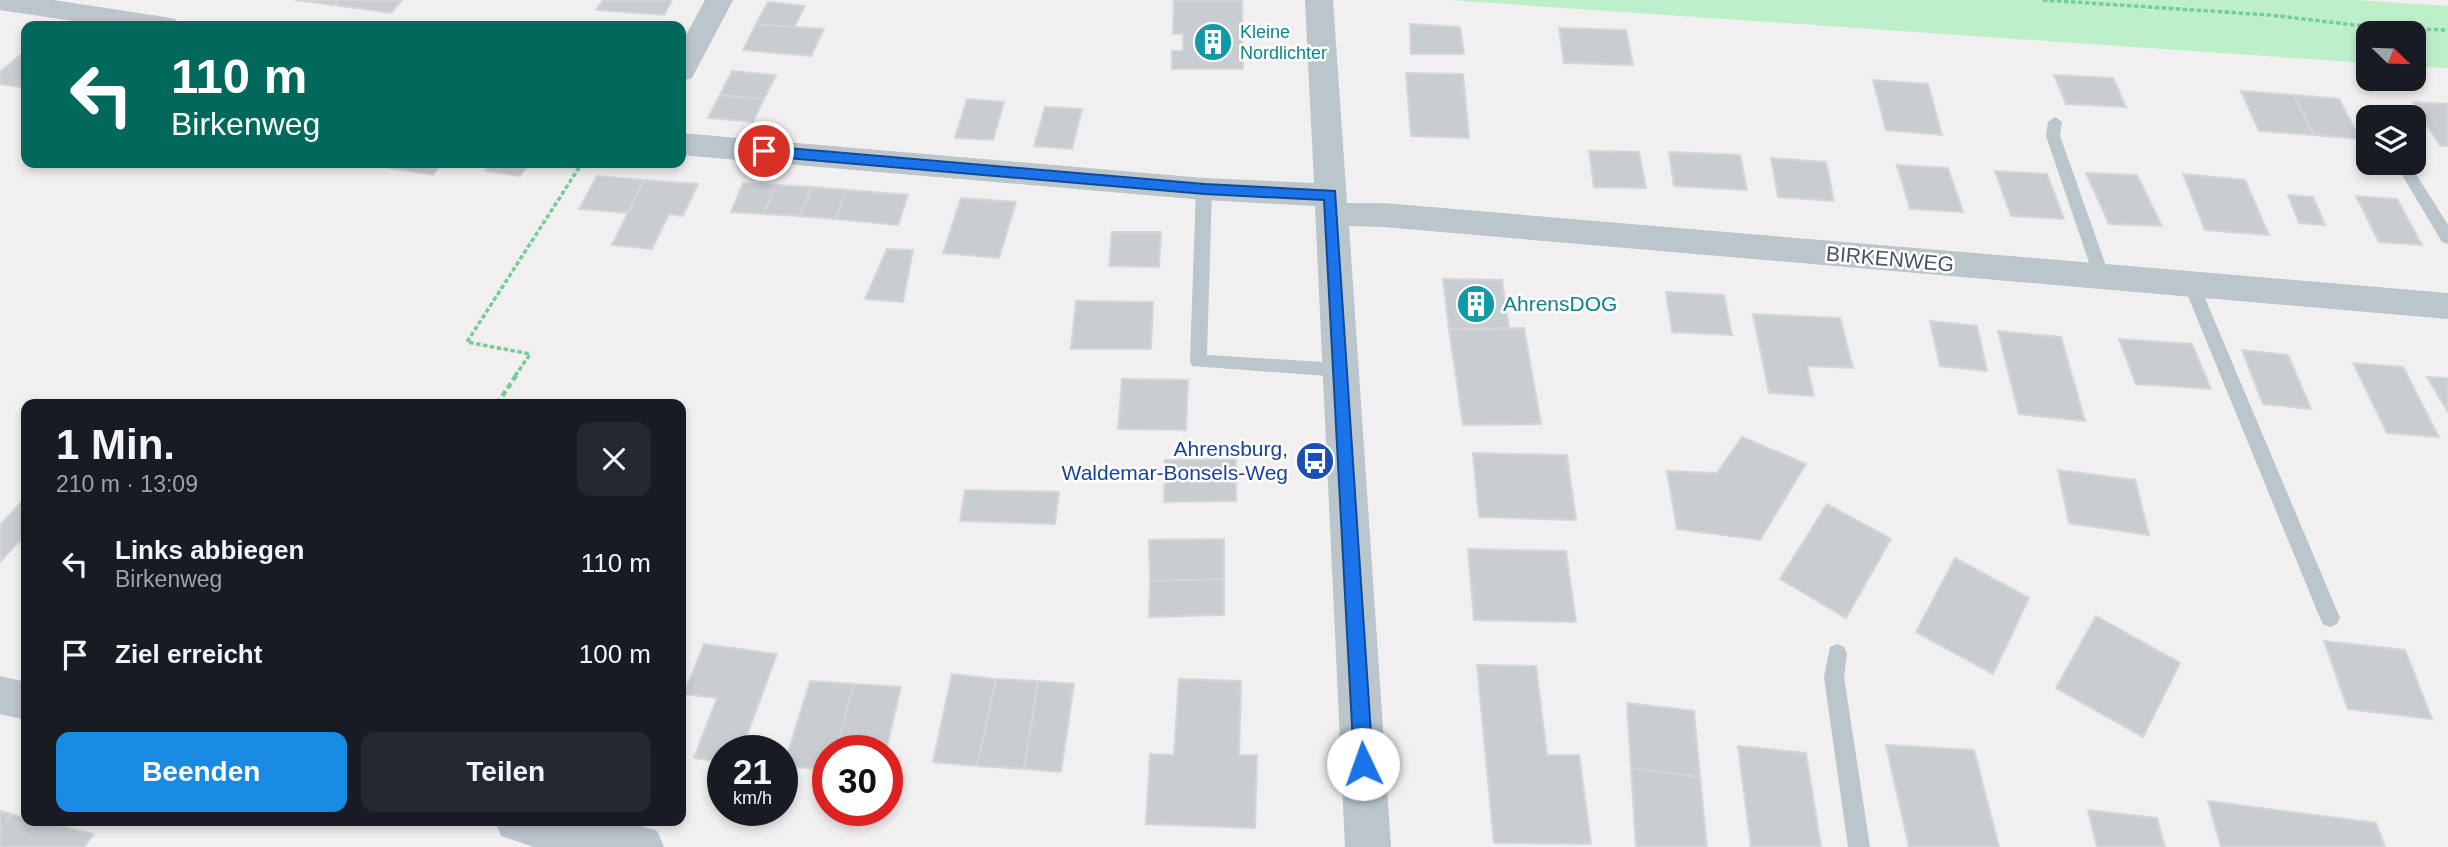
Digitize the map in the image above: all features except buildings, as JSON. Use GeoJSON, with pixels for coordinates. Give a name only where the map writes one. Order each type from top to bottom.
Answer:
{"type":"FeatureCollection","features":[{"type":"Feature","properties":{"kind":"street"},"geometry":{"type":"LineString","coordinates":[[686,62],[719,0]]}},
{"type":"Feature","properties":{"kind":"street"},"geometry":{"type":"LineString","coordinates":[[1319,0],[1368,847]]}},
{"type":"Feature","properties":{"kind":"street"},"geometry":{"type":"LineString","coordinates":[[0,1],[132,21]]}},
{"type":"Feature","properties":{"kind":"street","name":"BIRKENWEG"},"geometry":{"type":"LineString","coordinates":[[686,144],[1205,189],[1331,204],[1383,215],[2448,306]]}},
{"type":"Feature","properties":{"kind":"street"},"geometry":{"type":"LineString","coordinates":[[0,695],[21,700]]}},
{"type":"Feature","properties":{"kind":"street"},"geometry":{"type":"LineString","coordinates":[[538,826],[641,847]]}},
{"type":"Feature","properties":{"kind":"lane"},"geometry":{"type":"LineString","coordinates":[[2054,122],[2053,136],[2102,276]]}},
{"type":"Feature","properties":{"kind":"lane"},"geometry":{"type":"LineString","coordinates":[[2409,175],[2448,238]]}},
{"type":"Feature","properties":{"kind":"lane"},"geometry":{"type":"LineString","coordinates":[[1205,189],[1198,361],[1341,370]]}},
{"type":"Feature","properties":{"kind":"lane"},"geometry":{"type":"LineString","coordinates":[[2191,284],[2330,618]]}},
{"type":"Feature","properties":{"kind":"lane"},"geometry":{"type":"LineString","coordinates":[[1837,653],[1834,677],[1859,847]]}},
{"type":"Feature","properties":{"kind":"path"},"geometry":{"type":"LineString","coordinates":[[2043,0],[2270,15],[2380,28],[2448,30]]}},
{"type":"Feature","properties":{"kind":"path"},"geometry":{"type":"LineString","coordinates":[[500,399],[530,354],[467,342],[579,168]]}},
{"type":"Feature","properties":{"kind":"green space"},"geometry":{"type":"Polygon","coordinates":[[[1448,0],[2354,0],[2448,6],[2448,68],[2426,67],[2426,21],[2356,21],[2356,62],[1448,0]]]}},
{"type":"Feature","properties":{"kind":"place","name":"Kleine Nordlichter"},"geometry":{"type":"Point","coordinates":[1213,42]}},
{"type":"Feature","properties":{"kind":"place","name":"AhrensDOG"},"geometry":{"type":"Point","coordinates":[1476,304]}},
{"type":"Feature","properties":{"kind":"place","name":"Ahrensburg, Waldemar-Bonsels-Weg"},"geometry":{"type":"Point","coordinates":[1315,461]}},
{"type":"Feature","properties":{"kind":"route"},"geometry":{"type":"LineString","coordinates":[[764,151],[1205,189],[1330,195],[1363,764]]}}]}
